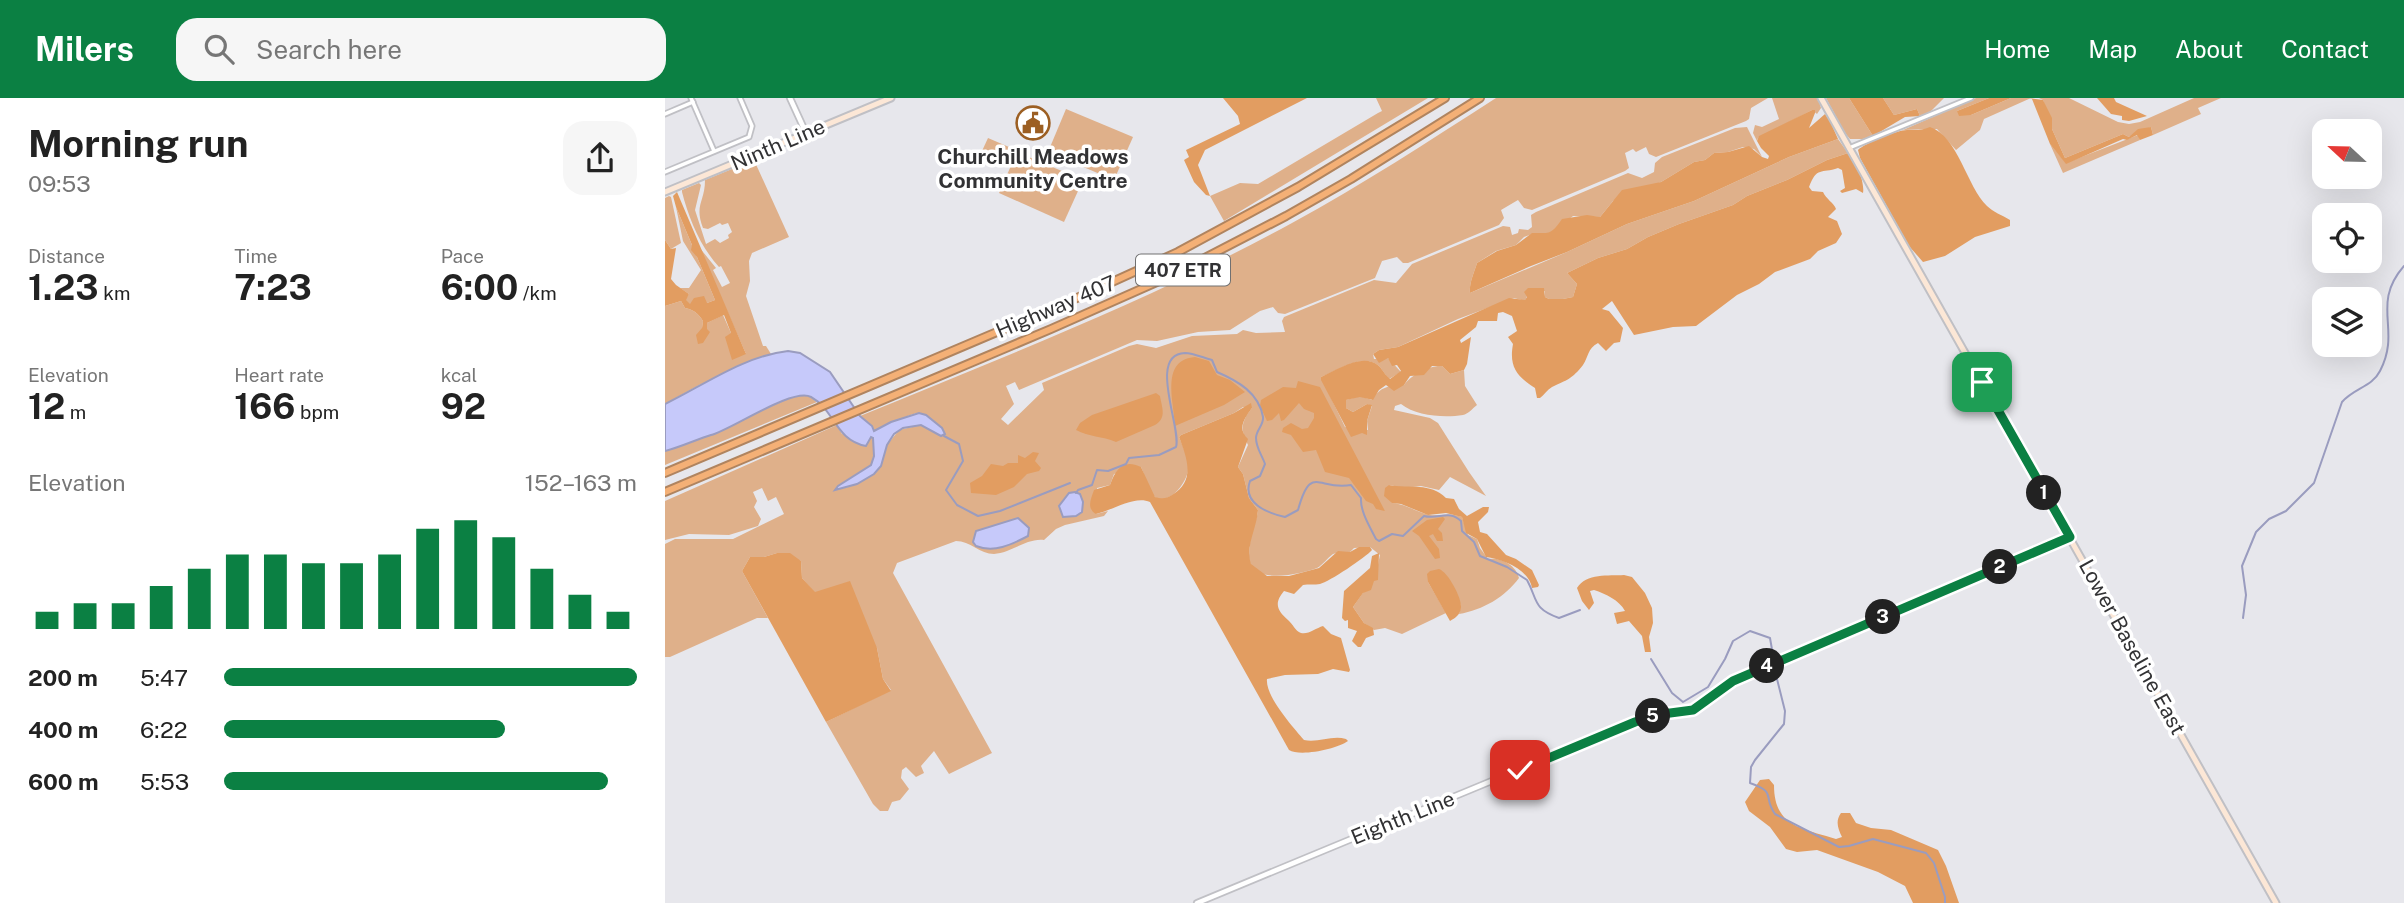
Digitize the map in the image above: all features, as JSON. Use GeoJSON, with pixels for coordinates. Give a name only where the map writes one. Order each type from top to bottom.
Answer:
{"type":"FeatureCollection","features":[{"type":"Feature","properties":{"kind":"highway","name":"Highway 407"},"geometry":{"type":"LineString","coordinates":[[665,473],[1118,280],[1215,234],[1377,141],[1445,98]]}},
{"type":"Feature","properties":{"kind":"highway","name":"Highway 407"},"geometry":{"type":"LineString","coordinates":[[665,492],[1115,301],[1217,253],[1351,178],[1480,98]]}},
{"type":"Feature","properties":{"kind":"main road","name":"Ninth Line"},"geometry":{"type":"LineString","coordinates":[[665,192],[891,98]]}},
{"type":"Feature","properties":{"kind":"main road","name":"Lower Baseline East"},"geometry":{"type":"LineString","coordinates":[[1821,98],[2276,903]]}},
{"type":"Feature","properties":{"kind":"street"},"geometry":{"type":"LineString","coordinates":[[665,172],[749,136],[752,126],[740,98]]}},
{"type":"Feature","properties":{"kind":"street"},"geometry":{"type":"LineString","coordinates":[[790,98],[806,134]]}},
{"type":"Feature","properties":{"kind":"street"},"geometry":{"type":"LineString","coordinates":[[1849,148],[1971,98]]}},
{"type":"Feature","properties":{"kind":"street"},"geometry":{"type":"LineString","coordinates":[[665,114],[692,100],[714,151]]}},
{"type":"Feature","properties":{"kind":"street","name":"Eighth Line"},"geometry":{"type":"LineString","coordinates":[[1197,903],[1635,722],[1655,715],[1693,710],[1724,686],[1771,664],[2070,537]]}},
{"type":"Feature","properties":{"kind":"shaded area"},"geometry":{"type":"Polygon","coordinates":[[[1223,98],[1307,98],[1205,150],[1198,165],[1210,196],[1194,182],[1184,160],[1189,157],[1186,150],[1240,124],[1238,116],[1223,98]]]}},
{"type":"Feature","properties":{"kind":"shaded area"},"geometry":{"type":"Polygon","coordinates":[[[1376,98],[1428,98],[1224,221],[1210,196],[1240,183],[1258,184],[1382,111],[1376,98]]]}},
{"type":"Feature","properties":{"kind":"shaded area"},"geometry":{"type":"Polygon","coordinates":[[[1496,98],[1768,98],[1751,108],[1746,121],[1656,157],[1649,154],[1646,147],[1636,152],[1633,149],[1625,153],[1629,168],[1625,171],[1532,210],[1524,208],[1518,200],[1501,210],[1504,218],[1499,225],[1408,263],[1403,263],[1397,257],[1382,261],[1375,278],[1285,314],[1278,313],[1273,307],[1260,311],[1230,330],[1198,332],[1157,341],[1137,340],[1019,390],[1015,382],[1006,386],[1014,404],[1001,419],[1008,425],[1044,390],[1042,383],[1129,346],[1137,344],[1156,348],[1192,336],[1237,334],[1243,330],[1256,333],[1285,332],[1282,321],[1284,317],[1374,280],[1396,283],[1412,264],[1503,226],[1510,227],[1512,235],[1518,233],[1519,229],[1528,230],[1532,227],[1531,215],[1536,212],[1628,173],[1642,178],[1654,172],[1655,163],[1662,157],[1735,128],[1747,127],[1762,157],[1754,149],[1743,147],[1714,153],[1661,182],[1613,201],[1600,217],[1573,216],[1554,231],[1524,237],[1516,245],[1496,251],[1477,263],[1470,293],[1627,224],[1694,201],[1789,157],[1838,139],[1848,153],[1747,196],[1733,205],[1679,224],[1567,273],[1577,284],[1573,297],[1549,299],[1545,297],[1545,291],[1527,296],[1525,301],[1514,298],[1458,319],[1398,347],[1379,350],[1373,354],[1374,359],[1388,358],[1401,372],[1389,379],[1379,366],[1365,361],[1350,364],[1321,377],[1345,427],[1368,430],[1367,421],[1372,406],[1367,404],[1353,412],[1346,408],[1346,400],[1360,396],[1372,400],[1382,389],[1404,385],[1416,374],[1432,367],[1442,366],[1450,374],[1464,370],[1465,386],[1477,405],[1467,414],[1431,415],[1401,404],[1395,406],[1394,410],[1430,418],[1438,423],[1486,496],[1450,477],[1439,490],[1421,486],[1405,488],[1389,485],[1392,503],[1430,515],[1462,517],[1468,535],[1477,539],[1488,559],[1498,559],[1511,566],[1519,578],[1493,602],[1459,614],[1461,606],[1455,590],[1428,582],[1446,613],[1402,634],[1385,628],[1374,630],[1364,623],[1353,607],[1376,574],[1380,555],[1370,547],[1333,554],[1317,568],[1289,575],[1268,575],[1252,567],[1249,558],[1251,531],[1258,510],[1249,498],[1243,474],[1238,467],[1248,445],[1243,430],[1246,417],[1252,408],[1243,407],[1179,437],[1188,461],[1187,474],[1177,491],[1166,499],[1155,497],[1141,467],[1114,474],[1110,485],[1097,488],[1096,514],[1108,511],[1104,516],[1065,525],[1044,540],[1031,541],[994,554],[956,541],[897,563],[893,573],[992,753],[949,774],[934,751],[921,766],[924,773],[916,777],[906,767],[902,770],[901,778],[909,789],[900,800],[892,802],[888,811],[880,811],[873,804],[826,722],[891,690],[883,679],[877,648],[815,593],[802,578],[801,561],[777,553],[750,557],[742,571],[768,618],[757,618],[665,657],[665,544],[675,539],[733,539],[784,514],[776,497],[768,501],[762,488],[753,492],[757,501],[754,507],[761,519],[758,526],[729,535],[689,534],[665,540],[665,501],[837,425],[842,434],[873,438],[874,453],[871,465],[836,490],[848,487],[881,466],[887,445],[899,430],[921,425],[930,429],[939,426],[928,416],[916,413],[874,431],[860,416],[1079,326],[1240,251],[1344,193],[1496,98]]]}},
{"type":"Feature","properties":{"kind":"shaded area"},"geometry":{"type":"Polygon","coordinates":[[[1772,98],[1818,98],[1821,108],[1817,114],[1812,110],[1758,138],[1757,141],[1753,133],[1755,125],[1762,127],[1779,119],[1772,98]]]}},
{"type":"Feature","properties":{"kind":"shaded area"},"geometry":{"type":"Polygon","coordinates":[[[1826,98],[1849,98],[1873,136],[1850,139],[1826,98]]]}},
{"type":"Feature","properties":{"kind":"shaded area"},"geometry":{"type":"Polygon","coordinates":[[[1849,98],[1883,98],[1894,115],[1917,109],[1920,116],[1905,117],[1873,136],[1849,98]]]}},
{"type":"Feature","properties":{"kind":"shaded area"},"geometry":{"type":"Polygon","coordinates":[[[1883,98],[1944,98],[1930,112],[1920,116],[1917,109],[1894,115],[1883,98]]]}},
{"type":"Feature","properties":{"kind":"shaded area"},"geometry":{"type":"Polygon","coordinates":[[[1976,98],[1989,98],[1957,111],[1971,115],[2011,98],[2031,98],[1984,119],[1980,130],[1956,150],[1937,129],[1903,130],[1976,98]]]}},
{"type":"Feature","properties":{"kind":"shaded area"},"geometry":{"type":"Polygon","coordinates":[[[1989,98],[2011,98],[1971,115],[1959,116],[1957,111],[1989,98]]]}},
{"type":"Feature","properties":{"kind":"shaded area"},"geometry":{"type":"Polygon","coordinates":[[[2029,98],[2043,100],[2065,158],[2123,134],[2129,137],[2138,129],[2151,127],[2153,135],[2140,140],[2137,135],[2123,139],[2066,164],[2050,144],[2032,99],[2029,98]]]}},
{"type":"Feature","properties":{"kind":"shaded area"},"geometry":{"type":"Polygon","coordinates":[[[2039,98],[2069,98],[2118,122],[2129,124],[2140,122],[2194,98],[2221,98],[2198,108],[2201,114],[2153,135],[2151,127],[2129,137],[2123,134],[2065,158],[2043,100],[2039,98]]]}},
{"type":"Feature","properties":{"kind":"shaded area"},"geometry":{"type":"Polygon","coordinates":[[[2097,98],[2114,98],[2116,102],[2147,116],[2122,120],[2122,116],[2111,114],[2097,98]]]}},
{"type":"Feature","properties":{"kind":"shaded area"},"geometry":{"type":"Polygon","coordinates":[[[1066,109],[1133,137],[1114,180],[1048,152],[1066,109]]]}},
{"type":"Feature","properties":{"kind":"shaded area"},"geometry":{"type":"Polygon","coordinates":[[[1815,110],[1815,113],[1809,128],[1825,114],[1838,139],[1789,157],[1694,201],[1627,224],[1470,293],[1477,263],[1497,251],[1516,245],[1532,233],[1550,232],[1562,219],[1587,215],[1600,217],[1622,190],[1661,182],[1714,153],[1749,146],[1768,159],[1769,156],[1757,141],[1759,136],[1815,110]]]}},
{"type":"Feature","properties":{"kind":"shaded area"},"geometry":{"type":"Polygon","coordinates":[[[1930,127],[1948,140],[1980,198],[1989,208],[2010,220],[2010,226],[1975,237],[1945,256],[1923,262],[1909,246],[1858,150],[1896,132],[1930,127]]]}},
{"type":"Feature","properties":{"kind":"shaded area"},"geometry":{"type":"Polygon","coordinates":[[[2138,135],[2140,140],[2063,173],[2050,144],[2066,163],[2138,135]]]}},
{"type":"Feature","properties":{"kind":"shaded area"},"geometry":{"type":"Polygon","coordinates":[[[988,138],[1009,147],[1002,161],[982,151],[988,138]]]}},
{"type":"Feature","properties":{"kind":"shaded area"},"geometry":{"type":"Polygon","coordinates":[[[1017,152],[1083,180],[1064,222],[999,193],[1017,152]]]}},
{"type":"Feature","properties":{"kind":"shaded area"},"geometry":{"type":"Polygon","coordinates":[[[1848,153],[1859,172],[1863,193],[1856,189],[1842,193],[1840,191],[1845,188],[1842,170],[1838,168],[1817,173],[1809,187],[1812,191],[1823,192],[1836,209],[1828,217],[1837,221],[1842,234],[1836,243],[1818,251],[1810,259],[1775,272],[1737,295],[1696,326],[1673,327],[1634,335],[1612,301],[1602,309],[1609,311],[1623,328],[1620,342],[1614,343],[1606,351],[1598,343],[1594,345],[1576,373],[1550,388],[1540,398],[1537,398],[1535,388],[1515,370],[1513,344],[1508,337],[1517,331],[1512,316],[1503,312],[1498,313],[1497,321],[1478,321],[1476,327],[1460,340],[1461,343],[1471,337],[1464,370],[1450,374],[1442,366],[1432,366],[1424,375],[1410,376],[1404,385],[1394,391],[1386,385],[1373,400],[1360,397],[1346,400],[1346,408],[1353,412],[1367,404],[1372,405],[1367,421],[1367,435],[1362,433],[1351,437],[1321,380],[1321,377],[1358,361],[1373,362],[1390,379],[1401,371],[1397,365],[1392,366],[1388,358],[1379,363],[1373,354],[1379,350],[1398,347],[1509,298],[1525,300],[1527,297],[1524,292],[1528,288],[1544,288],[1545,297],[1549,299],[1573,297],[1577,284],[1567,273],[1679,224],[1733,205],[1747,196],[1848,153]]]}},
{"type":"Feature","properties":{"kind":"shaded area"},"geometry":{"type":"Polygon","coordinates":[[[754,160],[789,237],[752,253],[749,261],[750,281],[746,296],[763,346],[766,346],[771,354],[699,385],[665,404],[665,306],[681,301],[685,308],[693,311],[703,321],[702,328],[707,329],[707,323],[723,315],[731,333],[746,354],[699,247],[716,268],[713,270],[722,287],[730,283],[696,232],[682,190],[699,183],[701,185],[695,210],[706,244],[715,239],[720,243],[729,238],[728,235],[732,232],[728,223],[703,228],[700,209],[705,180],[754,160]]]}},
{"type":"Feature","properties":{"kind":"shaded area"},"geometry":{"type":"Polygon","coordinates":[[[677,192],[746,354],[732,360],[725,337],[731,333],[724,315],[707,323],[710,332],[703,343],[698,344],[696,335],[702,328],[703,321],[699,316],[685,308],[681,301],[665,306],[665,240],[671,249],[676,248],[671,279],[689,294],[686,300],[690,304],[694,298],[704,296],[707,303],[715,300],[697,257],[691,250],[692,245],[673,196],[677,192]]]}},
{"type":"Feature","properties":{"kind":"shaded area"},"geometry":{"type":"Polygon","coordinates":[[[669,196],[681,243],[671,249],[665,240],[665,198],[669,196]]]}},
{"type":"Feature","properties":{"kind":"shaded area"},"geometry":{"type":"Polygon","coordinates":[[[676,207],[715,300],[707,303],[689,304],[685,300],[689,294],[680,288],[689,288],[701,270],[683,241],[676,207]]]}},
{"type":"Feature","properties":{"kind":"shaded area"},"geometry":{"type":"Polygon","coordinates":[[[1195,357],[1209,361],[1217,375],[1230,380],[1245,392],[1224,405],[1175,426],[1171,383],[1173,374],[1184,360],[1195,357]]]}},
{"type":"Feature","properties":{"kind":"shaded area"},"geometry":{"type":"Polygon","coordinates":[[[1298,381],[1320,387],[1385,511],[1376,509],[1366,501],[1349,478],[1325,472],[1316,450],[1303,452],[1291,435],[1282,432],[1283,428],[1291,423],[1302,429],[1308,428],[1314,413],[1304,409],[1299,403],[1284,420],[1281,421],[1279,413],[1267,421],[1260,406],[1261,400],[1283,387],[1296,388],[1298,381]]]}},
{"type":"Feature","properties":{"kind":"shaded area"},"geometry":{"type":"Polygon","coordinates":[[[1156,393],[1160,396],[1163,412],[1155,425],[1116,442],[1076,430],[1080,423],[1092,415],[1156,393]]]}},
{"type":"Feature","properties":{"kind":"shaded area"},"geometry":{"type":"Polygon","coordinates":[[[807,395],[817,402],[665,465],[665,451],[712,435],[795,396],[807,395]]]}},
{"type":"Feature","properties":{"kind":"shaded area"},"geometry":{"type":"Polygon","coordinates":[[[1251,403],[1252,408],[1242,428],[1248,439],[1238,467],[1243,474],[1249,498],[1258,510],[1249,550],[1251,564],[1267,576],[1289,576],[1319,568],[1338,551],[1350,552],[1359,547],[1370,547],[1372,550],[1331,579],[1320,584],[1303,585],[1294,594],[1284,591],[1279,600],[1279,610],[1299,632],[1306,633],[1323,626],[1331,634],[1341,638],[1350,670],[1333,669],[1318,674],[1285,675],[1267,679],[1270,694],[1304,740],[1335,738],[1348,741],[1318,751],[1301,753],[1289,750],[1150,502],[1138,500],[1096,514],[1090,506],[1094,490],[1110,485],[1118,470],[1130,464],[1141,467],[1155,497],[1172,495],[1184,483],[1188,469],[1179,437],[1251,403]]]}},
{"type":"Feature","properties":{"kind":"shaded area"},"geometry":{"type":"Polygon","coordinates":[[[1033,452],[1039,453],[1035,461],[1041,468],[1039,471],[1027,474],[1014,487],[996,495],[971,493],[970,483],[982,476],[991,464],[1003,466],[1018,463],[1018,455],[1025,458],[1033,452]]]}},
{"type":"Feature","properties":{"kind":"shaded area"},"geometry":{"type":"Polygon","coordinates":[[[1389,485],[1433,490],[1446,498],[1454,499],[1459,509],[1467,516],[1483,507],[1489,507],[1488,512],[1478,522],[1480,532],[1487,534],[1506,555],[1532,570],[1538,587],[1532,588],[1526,575],[1514,566],[1486,557],[1477,539],[1466,533],[1462,517],[1446,513],[1428,515],[1392,503],[1384,496],[1385,488],[1389,485]]]}},
{"type":"Feature","properties":{"kind":"shaded area"},"geometry":{"type":"Polygon","coordinates":[[[1443,517],[1445,519],[1438,529],[1442,533],[1443,541],[1437,541],[1433,534],[1429,536],[1439,549],[1440,558],[1435,559],[1419,536],[1412,531],[1427,520],[1443,517]]]}},
{"type":"Feature","properties":{"kind":"shaded area"},"geometry":{"type":"Polygon","coordinates":[[[790,553],[801,561],[802,578],[815,592],[850,581],[877,648],[883,679],[891,691],[826,722],[742,571],[750,557],[790,553]]]}},
{"type":"Feature","properties":{"kind":"shaded area"},"geometry":{"type":"Polygon","coordinates":[[[1379,553],[1378,580],[1374,581],[1371,590],[1363,593],[1353,607],[1364,623],[1373,628],[1374,635],[1366,638],[1361,647],[1358,647],[1352,641],[1357,631],[1348,628],[1348,620],[1342,618],[1344,591],[1370,568],[1372,556],[1379,553]]]}},
{"type":"Feature","properties":{"kind":"shaded area"},"geometry":{"type":"Polygon","coordinates":[[[1439,569],[1450,580],[1461,604],[1460,613],[1450,621],[1428,582],[1427,574],[1439,569]]]}},
{"type":"Feature","properties":{"kind":"shaded area"},"geometry":{"type":"Polygon","coordinates":[[[1624,575],[1632,577],[1645,593],[1652,608],[1653,623],[1649,637],[1651,652],[1645,652],[1642,636],[1629,621],[1617,624],[1614,613],[1625,611],[1619,604],[1594,590],[1590,591],[1594,603],[1589,610],[1577,588],[1592,578],[1624,575]]]}},
{"type":"Feature","properties":{"kind":"shaded area"},"geometry":{"type":"Polygon","coordinates":[[[1769,779],[1774,785],[1779,810],[1792,824],[1801,828],[1836,839],[1842,837],[1838,825],[1839,816],[1841,813],[1850,813],[1856,823],[1891,830],[1938,850],[1959,903],[1913,903],[1905,886],[1878,872],[1817,850],[1797,852],[1786,849],[1770,827],[1749,811],[1745,802],[1760,780],[1769,779]]]}},
{"type":"Feature","properties":{"kind":"water"},"geometry":{"type":"Polygon","coordinates":[[[788,351],[800,353],[830,372],[860,416],[874,431],[919,413],[926,415],[942,428],[945,434],[941,436],[921,425],[903,428],[894,434],[887,445],[881,466],[874,474],[857,484],[835,490],[871,465],[874,456],[873,438],[871,437],[866,446],[848,438],[825,409],[811,397],[802,396],[777,403],[720,432],[665,451],[665,404],[740,365],[788,351]]]}},
{"type":"Feature","properties":{"kind":"water"},"geometry":{"type":"Polygon","coordinates":[[[1069,493],[1080,494],[1083,502],[1082,512],[1076,516],[1063,517],[1059,506],[1069,493]]]}},
{"type":"Feature","properties":{"kind":"water"},"geometry":{"type":"Polygon","coordinates":[[[1018,518],[1029,528],[1028,536],[1009,545],[989,549],[976,546],[973,542],[976,531],[1018,518]]]}},
{"type":"Feature","properties":{"kind":"waterway"},"geometry":{"type":"LineString","coordinates":[[2243,618],[2246,595],[2242,566],[2256,532],[2269,519],[2286,511],[2314,483],[2342,402],[2372,381],[2380,371],[2388,342],[2389,293],[2404,266]]}},
{"type":"Feature","properties":{"kind":"waterway"},"geometry":{"type":"LineString","coordinates":[[1076,493],[1092,485],[1097,470],[1108,471],[1126,464],[1129,458],[1159,455],[1176,447],[1177,438],[1167,378],[1168,366],[1174,357],[1191,354],[1212,360],[1217,372],[1246,389],[1261,409],[1263,420],[1256,435],[1256,442],[1265,464],[1260,476],[1250,481],[1248,489],[1258,506],[1285,517],[1298,510],[1307,487],[1312,483],[1351,485],[1361,498],[1366,519],[1379,541],[1392,534],[1403,536],[1424,516],[1452,516],[1461,521],[1462,531],[1474,542],[1480,556],[1507,567],[1527,580],[1537,603],[1544,611],[1559,618],[1580,610]]}},
{"type":"Feature","properties":{"kind":"waterway"},"geometry":{"type":"LineString","coordinates":[[944,436],[959,444],[963,461],[946,490],[957,505],[978,516],[1000,511],[1070,483]]}},
{"type":"Feature","properties":{"kind":"waterway"},"geometry":{"type":"LineString","coordinates":[[1651,659],[1672,693],[1683,702],[1708,687],[1733,641],[1750,631],[1770,638],[1774,661]]}},
{"type":"Feature","properties":{"kind":"waterway"},"geometry":{"type":"LineString","coordinates":[[1774,667],[1785,711],[1784,724],[1755,760],[1751,767],[1750,783],[1767,792],[1775,814],[1839,847],[1873,839],[1926,853],[1934,863],[1945,903]]}},
{"type":"Feature","properties":{"kind":"place","name":"Churchill Meadows Community Centre"},"geometry":{"type":"Point","coordinates":[1033,123]}},
{"type":"Feature","properties":{"kind":"route"},"geometry":{"type":"LineString","coordinates":[[1520,770],[1655,715],[1686,713],[1704,704],[1733,681],[2070,537],[1982,382]]}}]}
